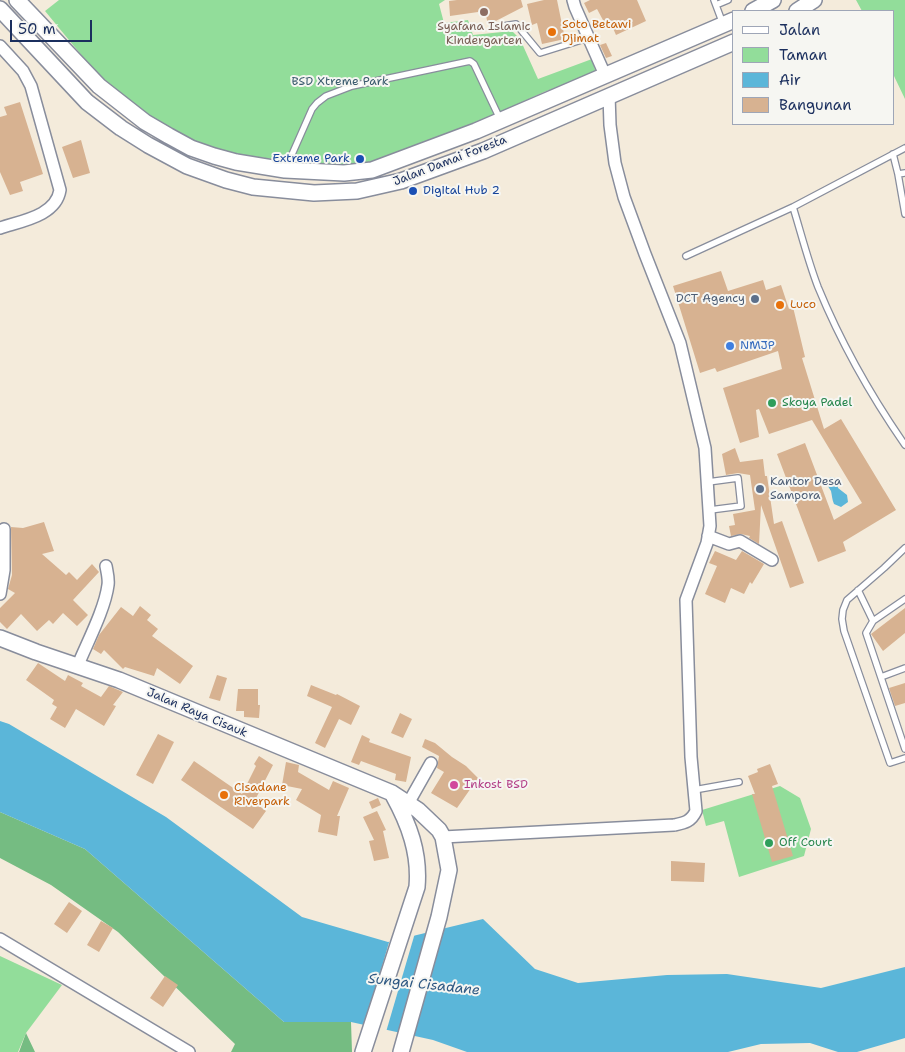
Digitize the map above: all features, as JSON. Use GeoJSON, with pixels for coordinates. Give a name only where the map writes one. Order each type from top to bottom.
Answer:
{"type":"FeatureCollection","features":[{"type":"Feature","properties":{"kind":"main road","name":"Jalan Damai Foresta"},"geometry":{"type":"LineString","coordinates":[[17,0],[99,86],[145,122],[191,148],[236,162],[285,170],[344,173],[372,170],[476,131],[729,22]]}},
{"type":"Feature","properties":{"kind":"main road"},"geometry":{"type":"LineString","coordinates":[[757,10],[773,0]]}},
{"type":"Feature","properties":{"kind":"main road"},"geometry":{"type":"LineString","coordinates":[[799,10],[814,0]]}},
{"type":"Feature","properties":{"kind":"main road","name":"Jalan Damai Foresta"},"geometry":{"type":"LineString","coordinates":[[0,9],[87,102],[148,145],[188,166],[226,180],[253,187],[314,193],[357,191],[401,181],[483,151],[732,43]]}},
{"type":"Feature","properties":{"kind":"main road"},"geometry":{"type":"LineString","coordinates":[[476,131],[483,151]]}},
{"type":"Feature","properties":{"kind":"main road","name":"Jalan Raya Cisauk"},"geometry":{"type":"LineString","coordinates":[[0,638],[119,680],[392,793],[406,808],[433,823],[443,837],[449,870],[439,917],[401,1052]]}},
{"type":"Feature","properties":{"kind":"main road","name":"Jalan Raya Cisauk"},"geometry":{"type":"LineString","coordinates":[[363,1052],[417,887],[416,850],[406,808]]}},
{"type":"Feature","properties":{"kind":"street"},"geometry":{"type":"LineString","coordinates":[[573,0],[574,7],[606,75]]}},
{"type":"Feature","properties":{"kind":"street"},"geometry":{"type":"LineString","coordinates":[[0,46],[18,66],[31,86],[60,190],[55,202],[42,213],[0,226]]}},
{"type":"Feature","properties":{"kind":"street"},"geometry":{"type":"LineString","coordinates":[[443,837],[656,827],[685,823],[693,818],[696,811],[690,732],[686,600],[693,578],[701,562],[708,536],[710,510],[705,448],[680,343],[624,197],[615,163],[610,125],[609,95]]}},
{"type":"Feature","properties":{"kind":"street"},"geometry":{"type":"LineString","coordinates":[[0,594],[4,570],[4,529]]}},
{"type":"Feature","properties":{"kind":"street"},"geometry":{"type":"LineString","coordinates":[[708,536],[728,544],[740,541],[772,560]]}},
{"type":"Feature","properties":{"kind":"street"},"geometry":{"type":"LineString","coordinates":[[78,665],[96,624],[107,589],[106,566]]}},
{"type":"Feature","properties":{"kind":"street"},"geometry":{"type":"LineString","coordinates":[[406,808],[430,763]]}},
{"type":"Feature","properties":{"kind":"street"},"geometry":{"type":"LineString","coordinates":[[0,939],[189,1052]]}},
{"type":"Feature","properties":{"kind":"lane"},"geometry":{"type":"LineString","coordinates":[[728,0],[715,3],[729,22]]}},
{"type":"Feature","properties":{"kind":"lane"},"geometry":{"type":"LineString","coordinates":[[497,26],[516,24],[540,53],[588,38]]}},
{"type":"Feature","properties":{"kind":"lane"},"geometry":{"type":"LineString","coordinates":[[285,170],[312,109],[326,96],[352,86],[470,61],[474,64],[500,121]]}},
{"type":"Feature","properties":{"kind":"lane"},"geometry":{"type":"LineString","coordinates":[[686,256],[793,207],[905,148]]}},
{"type":"Feature","properties":{"kind":"lane"},"geometry":{"type":"LineString","coordinates":[[893,154],[905,214]]}},
{"type":"Feature","properties":{"kind":"lane"},"geometry":{"type":"LineString","coordinates":[[898,174],[905,173]]}},
{"type":"Feature","properties":{"kind":"lane"},"geometry":{"type":"LineString","coordinates":[[793,207],[818,286],[842,339],[879,407],[905,445]]}},
{"type":"Feature","properties":{"kind":"lane"},"geometry":{"type":"LineString","coordinates":[[708,482],[738,478],[741,506],[710,510]]}},
{"type":"Feature","properties":{"kind":"lane"},"geometry":{"type":"LineString","coordinates":[[905,548],[847,600],[842,619],[844,631],[890,763],[905,758]]}},
{"type":"Feature","properties":{"kind":"lane"},"geometry":{"type":"LineString","coordinates":[[858,590],[873,621]]}},
{"type":"Feature","properties":{"kind":"lane"},"geometry":{"type":"LineString","coordinates":[[905,599],[873,621],[866,633],[905,749]]}},
{"type":"Feature","properties":{"kind":"lane"},"geometry":{"type":"LineString","coordinates":[[881,677],[905,668]]}},
{"type":"Feature","properties":{"kind":"lane"},"geometry":{"type":"LineString","coordinates":[[694,790],[739,782]]}},
{"type":"Feature","properties":{"kind":"green space","name":"BSD Xtreme Park"},"geometry":{"type":"Polygon","coordinates":[[[59,0],[445,0],[439,4],[444,23],[468,20],[473,35],[512,31],[520,39],[538,79],[592,59],[596,73],[544,92],[417,150],[357,165],[301,163],[237,154],[177,137],[111,91],[45,11],[59,0]]]}},
{"type":"Feature","properties":{"kind":"green space"},"geometry":{"type":"Polygon","coordinates":[[[856,0],[905,0],[905,99],[895,78],[895,10],[861,10],[856,0]]]}},
{"type":"Feature","properties":{"kind":"green space","name":"Off Court"},"geometry":{"type":"Polygon","coordinates":[[[780,786],[800,798],[811,829],[804,856],[739,877],[724,821],[706,826],[702,810],[780,786]]]}},
{"type":"Feature","properties":{"kind":"green space"},"geometry":{"type":"Polygon","coordinates":[[[0,812],[85,849],[284,1022],[351,1022],[352,1052],[231,1052],[235,1044],[118,932],[51,885],[0,858],[0,812]]]}},
{"type":"Feature","properties":{"kind":"green space"},"geometry":{"type":"Polygon","coordinates":[[[0,956],[62,985],[26,1033],[18,1052],[0,1052],[0,956]]]}},
{"type":"Feature","properties":{"kind":"green space"},"geometry":{"type":"Polygon","coordinates":[[[26,1033],[35,1052],[19,1052],[26,1033]]]}},
{"type":"Feature","properties":{"kind":"water"},"geometry":{"type":"Polygon","coordinates":[[[831,477],[837,479],[838,488],[847,495],[848,502],[841,507],[834,504],[827,484],[827,480],[831,477]]]}},
{"type":"Feature","properties":{"kind":"water","name":"Sungai Cisadane"},"geometry":{"type":"Polygon","coordinates":[[[0,721],[9,724],[166,817],[302,917],[388,942],[483,919],[535,969],[578,983],[667,975],[727,974],[821,988],[905,967],[905,1038],[857,1052],[838,1052],[810,1043],[761,1044],[728,1052],[467,1052],[433,1040],[351,1022],[284,1022],[85,849],[0,812],[0,721]]]}},
{"type":"Feature","properties":{"kind":"pier"},"geometry":{"type":"Polygon","coordinates":[[[415,933],[386,1032],[364,1028],[390,939],[415,933]]]}},
{"type":"Feature","properties":{"kind":"building"},"geometry":{"type":"Polygon","coordinates":[[[521,0],[523,7],[488,25],[485,11],[450,16],[449,1],[521,0]]]}},
{"type":"Feature","properties":{"kind":"building"},"geometry":{"type":"Polygon","coordinates":[[[544,0],[557,0],[565,39],[542,44],[537,23],[532,25],[527,4],[544,0]]]}},
{"type":"Feature","properties":{"kind":"building"},"geometry":{"type":"Polygon","coordinates":[[[590,0],[637,0],[646,21],[616,35],[609,19],[604,22],[597,9],[589,13],[584,3],[590,0]]]}},
{"type":"Feature","properties":{"kind":"building"},"geometry":{"type":"Polygon","coordinates":[[[606,43],[612,56],[606,58],[600,45],[606,43]]]}},
{"type":"Feature","properties":{"kind":"building"},"geometry":{"type":"Polygon","coordinates":[[[20,102],[43,174],[20,182],[23,191],[10,195],[0,172],[0,117],[7,115],[4,107],[20,102]]]}},
{"type":"Feature","properties":{"kind":"building"},"geometry":{"type":"Polygon","coordinates":[[[81,140],[90,173],[73,178],[62,147],[81,140]]]}},
{"type":"Feature","properties":{"kind":"building"},"geometry":{"type":"Polygon","coordinates":[[[721,271],[728,291],[763,280],[766,290],[781,285],[789,309],[793,307],[805,357],[802,358],[824,429],[841,419],[896,510],[843,542],[846,551],[818,562],[777,454],[805,443],[834,520],[862,503],[812,420],[769,434],[759,409],[756,410],[759,437],[740,443],[723,388],[782,369],[778,351],[717,372],[715,368],[700,373],[673,286],[721,271]]]}},
{"type":"Feature","properties":{"kind":"building"},"geometry":{"type":"Polygon","coordinates":[[[735,448],[740,462],[763,459],[774,524],[782,521],[804,583],[790,588],[761,505],[759,544],[749,538],[750,536],[741,534],[731,536],[729,526],[735,525],[733,514],[755,510],[750,475],[738,473],[726,475],[722,454],[735,448]]]}},
{"type":"Feature","properties":{"kind":"building"},"geometry":{"type":"Polygon","coordinates":[[[44,522],[54,551],[42,554],[66,575],[69,572],[77,580],[92,564],[99,572],[73,600],[88,615],[77,626],[63,613],[53,624],[49,620],[37,631],[21,614],[7,629],[0,622],[0,608],[15,593],[8,589],[12,575],[11,527],[23,528],[44,522]]]}},
{"type":"Feature","properties":{"kind":"building"},"geometry":{"type":"Polygon","coordinates":[[[715,551],[736,560],[742,551],[764,564],[752,584],[750,582],[744,594],[731,588],[725,603],[705,594],[717,566],[709,563],[715,551]]]}},
{"type":"Feature","properties":{"kind":"building"},"geometry":{"type":"Polygon","coordinates":[[[140,606],[151,615],[147,620],[158,629],[152,636],[193,666],[180,684],[157,668],[154,676],[125,667],[123,669],[104,650],[101,654],[93,649],[99,635],[121,607],[133,616],[140,606]]]}},
{"type":"Feature","properties":{"kind":"building"},"geometry":{"type":"Polygon","coordinates":[[[905,608],[905,633],[883,651],[871,634],[905,608]]]}},
{"type":"Feature","properties":{"kind":"building"},"geometry":{"type":"Polygon","coordinates":[[[38,663],[65,681],[68,675],[83,683],[81,686],[101,697],[109,686],[123,692],[113,705],[116,706],[104,726],[76,709],[65,728],[50,719],[57,707],[52,704],[54,700],[26,680],[38,663]]]}},
{"type":"Feature","properties":{"kind":"building"},"geometry":{"type":"Polygon","coordinates":[[[217,675],[227,678],[220,701],[209,698],[217,675]]]}},
{"type":"Feature","properties":{"kind":"building"},"geometry":{"type":"Polygon","coordinates":[[[905,683],[905,703],[895,706],[889,688],[905,683]]]}},
{"type":"Feature","properties":{"kind":"building"},"geometry":{"type":"Polygon","coordinates":[[[311,685],[337,694],[360,706],[351,725],[339,719],[325,748],[315,743],[332,707],[307,696],[311,685]]]}},
{"type":"Feature","properties":{"kind":"building"},"geometry":{"type":"Polygon","coordinates":[[[238,689],[258,689],[259,718],[244,717],[244,711],[236,711],[238,689]]]}},
{"type":"Feature","properties":{"kind":"building"},"geometry":{"type":"Polygon","coordinates":[[[400,713],[412,719],[403,738],[391,733],[400,713]]]}},
{"type":"Feature","properties":{"kind":"building"},"geometry":{"type":"Polygon","coordinates":[[[158,734],[174,742],[153,784],[136,775],[158,734]]]}},
{"type":"Feature","properties":{"kind":"building"},"geometry":{"type":"Polygon","coordinates":[[[362,735],[370,739],[369,742],[411,757],[406,782],[395,780],[396,774],[361,761],[359,765],[351,762],[362,735]]]}},
{"type":"Feature","properties":{"kind":"building","name":"Inkost BSD"},"geometry":{"type":"Polygon","coordinates":[[[425,739],[435,743],[466,766],[478,778],[457,808],[431,793],[444,772],[437,768],[439,756],[422,747],[425,739]]]}},
{"type":"Feature","properties":{"kind":"building","name":"Cisadane Riverpark"},"geometry":{"type":"Polygon","coordinates":[[[259,756],[273,765],[254,802],[266,811],[253,829],[181,780],[194,761],[242,794],[259,756]]]}},
{"type":"Feature","properties":{"kind":"building"},"geometry":{"type":"Polygon","coordinates":[[[286,762],[299,765],[298,772],[329,790],[333,781],[349,788],[337,816],[340,816],[337,836],[318,832],[321,815],[296,800],[302,789],[282,785],[286,762]]]}},
{"type":"Feature","properties":{"kind":"building"},"geometry":{"type":"Polygon","coordinates":[[[770,764],[778,784],[772,786],[793,856],[772,862],[752,794],[755,794],[748,776],[758,772],[757,769],[770,764]]]}},
{"type":"Feature","properties":{"kind":"building"},"geometry":{"type":"Polygon","coordinates":[[[378,798],[381,805],[372,809],[369,802],[378,798]]]}},
{"type":"Feature","properties":{"kind":"building"},"geometry":{"type":"Polygon","coordinates":[[[377,811],[386,830],[383,831],[389,858],[374,861],[369,841],[374,840],[363,817],[377,811]]]}},
{"type":"Feature","properties":{"kind":"building"},"geometry":{"type":"Polygon","coordinates":[[[671,861],[705,863],[704,882],[671,881],[671,861]]]}},
{"type":"Feature","properties":{"kind":"building"},"geometry":{"type":"Polygon","coordinates":[[[69,902],[82,911],[67,933],[54,924],[69,902]]]}},
{"type":"Feature","properties":{"kind":"building"},"geometry":{"type":"Polygon","coordinates":[[[101,921],[113,928],[99,952],[87,945],[101,921]]]}},
{"type":"Feature","properties":{"kind":"building"},"geometry":{"type":"Polygon","coordinates":[[[165,976],[178,985],[163,1007],[150,998],[165,976]]]}},
{"type":"Feature","properties":{"kind":"place","name":"Syafana Islamic Kindergarten"},"geometry":{"type":"Point","coordinates":[484,12]}},
{"type":"Feature","properties":{"kind":"place","name":"Soto Betawi Djimat"},"geometry":{"type":"Point","coordinates":[552,32]}},
{"type":"Feature","properties":{"kind":"place","name":"Extreme Park"},"geometry":{"type":"Point","coordinates":[360,159]}},
{"type":"Feature","properties":{"kind":"place","name":"Digital Hub 2"},"geometry":{"type":"Point","coordinates":[413,191]}},
{"type":"Feature","properties":{"kind":"place","name":"DCT Agency"},"geometry":{"type":"Point","coordinates":[755,299]}},
{"type":"Feature","properties":{"kind":"place","name":"Luco"},"geometry":{"type":"Point","coordinates":[780,305]}},
{"type":"Feature","properties":{"kind":"place","name":"NMJP"},"geometry":{"type":"Point","coordinates":[730,346]}},
{"type":"Feature","properties":{"kind":"place","name":"Skoya Padel"},"geometry":{"type":"Point","coordinates":[772,403]}},
{"type":"Feature","properties":{"kind":"place","name":"Kantor Desa Sampora"},"geometry":{"type":"Point","coordinates":[760,489]}},
{"type":"Feature","properties":{"kind":"place","name":"Inkost BSD"},"geometry":{"type":"Point","coordinates":[454,785]}},
{"type":"Feature","properties":{"kind":"place","name":"Cisadane Riverpark"},"geometry":{"type":"Point","coordinates":[224,795]}},
{"type":"Feature","properties":{"kind":"place","name":"Off Court"},"geometry":{"type":"Point","coordinates":[769,843]}}]}
